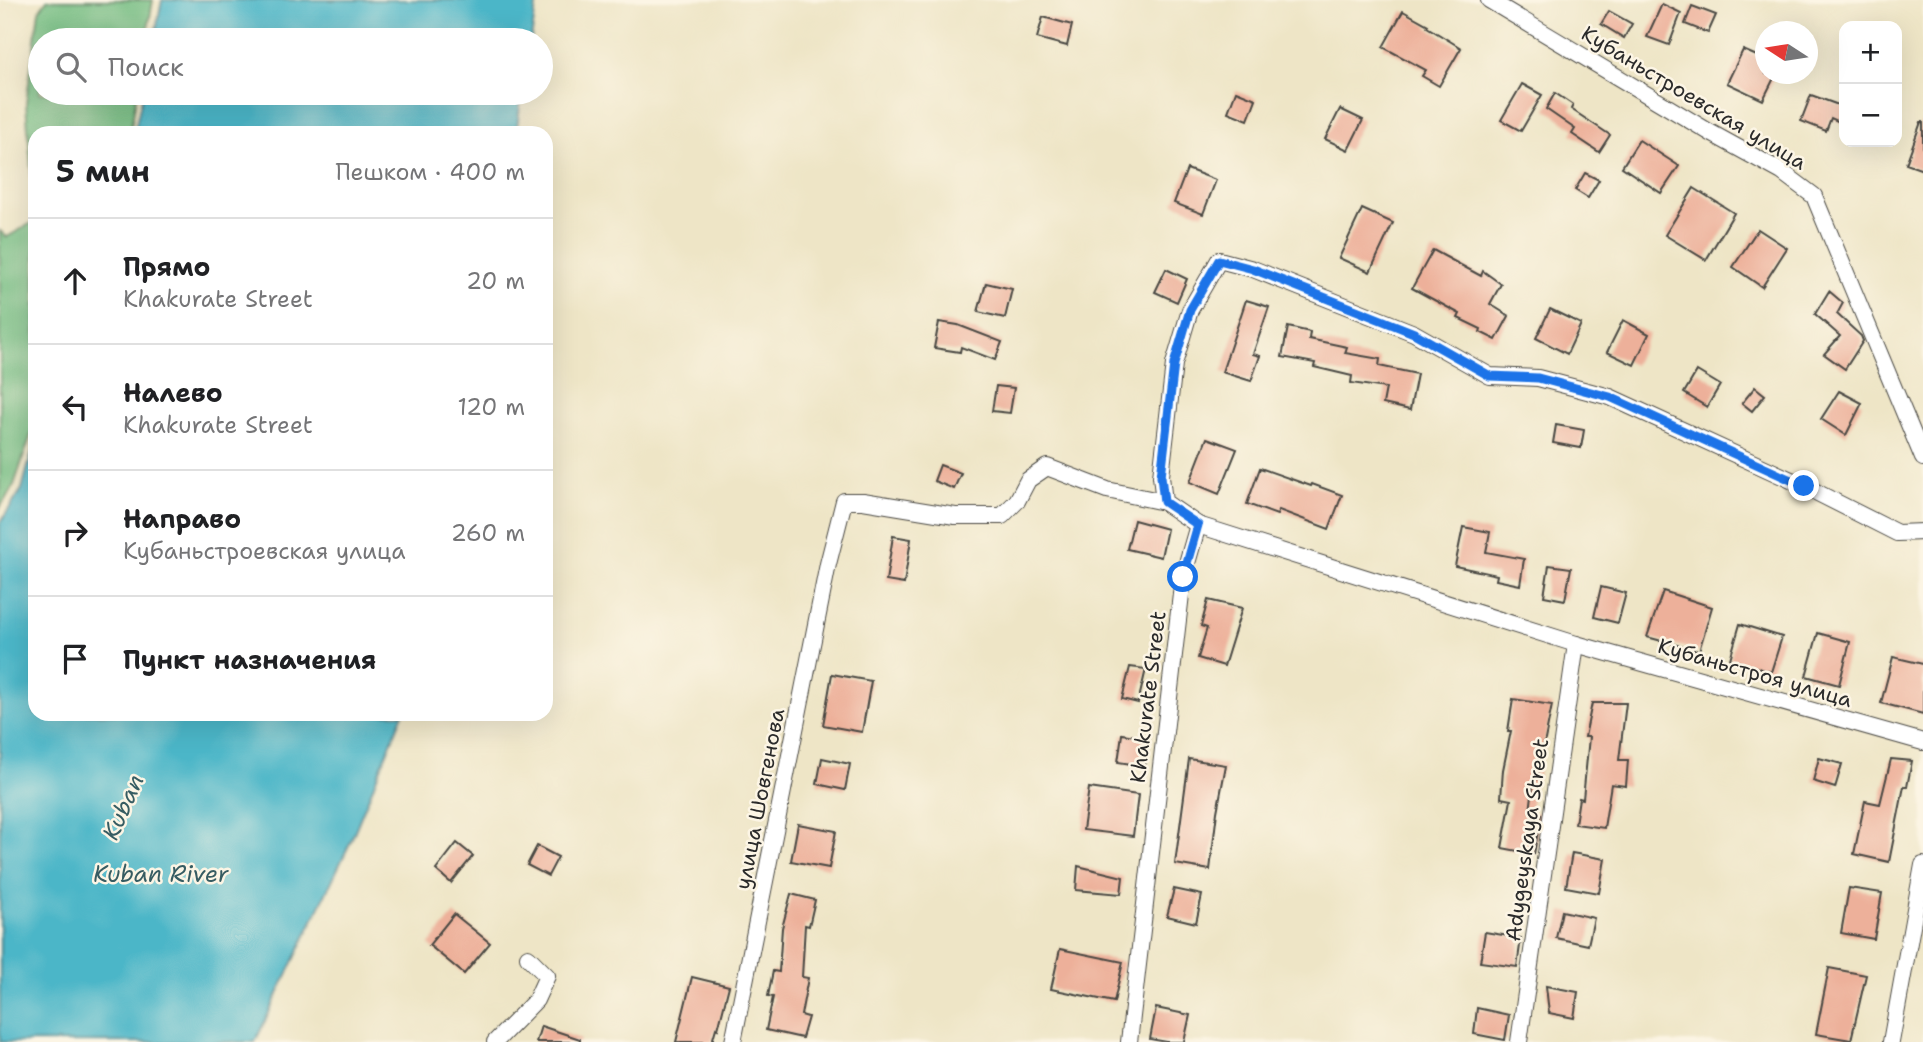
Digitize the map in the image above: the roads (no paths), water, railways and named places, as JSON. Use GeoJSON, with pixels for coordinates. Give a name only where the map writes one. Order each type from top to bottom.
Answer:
{"type":"FeatureCollection","features":[{"type":"Feature","properties":{"kind":"street","name":"Кубаньстроевская улица"},"geometry":{"type":"LineString","coordinates":[[1489,0],[1782,172],[1814,196],[1923,458]]}},
{"type":"Feature","properties":{"kind":"street"},"geometry":{"type":"LineString","coordinates":[[1198,525],[1164,502],[1161,476],[1174,364],[1190,310],[1219,260],[1253,269],[1414,333],[1490,376],[1538,378],[1610,397],[1804,486],[1897,533],[1923,532]]}},
{"type":"Feature","properties":{"kind":"street","name":"улица Шовгенова"},"geometry":{"type":"LineString","coordinates":[[733,1042],[828,564],[844,501],[863,501],[955,516],[1002,516],[1017,501],[1028,480],[1047,467],[1107,490],[1164,502]]}},
{"type":"Feature","properties":{"kind":"street","name":"Кубаньстроя улица"},"geometry":{"type":"LineString","coordinates":[[1198,525],[1576,644],[1923,742]]}},
{"type":"Feature","properties":{"kind":"street","name":"Khakurate Street"},"geometry":{"type":"LineString","coordinates":[[1129,1042],[1183,577],[1198,525]]}},
{"type":"Feature","properties":{"kind":"street","name":"Adygeyskaya Street"},"geometry":{"type":"LineString","coordinates":[[1520,1042],[1576,644]]}},
{"type":"Feature","properties":{"kind":"street"},"geometry":{"type":"LineString","coordinates":[[1891,1042],[1923,865]]}},
{"type":"Feature","properties":{"kind":"street"},"geometry":{"type":"LineString","coordinates":[[495,1042],[536,1000],[547,976],[527,957]]}},
{"type":"Feature","properties":{"kind":"water"},"geometry":{"type":"Polygon","coordinates":[[[162,0],[537,0],[533,28],[156,28],[162,0]]]}},
{"type":"Feature","properties":{"kind":"water"},"geometry":{"type":"Polygon","coordinates":[[[140,105],[520,105],[517,126],[136,126],[140,105]]]}},
{"type":"Feature","properties":{"kind":"water","name":"Kuban River"},"geometry":{"type":"Polygon","coordinates":[[[28,466],[28,721],[400,721],[349,845],[255,1042],[0,1042],[0,523],[22,489],[28,466]]]}},
{"type":"Feature","properties":{"kind":"water label","name":"Kuban"},"geometry":{"type":"Point","coordinates":[123,807]}}]}
